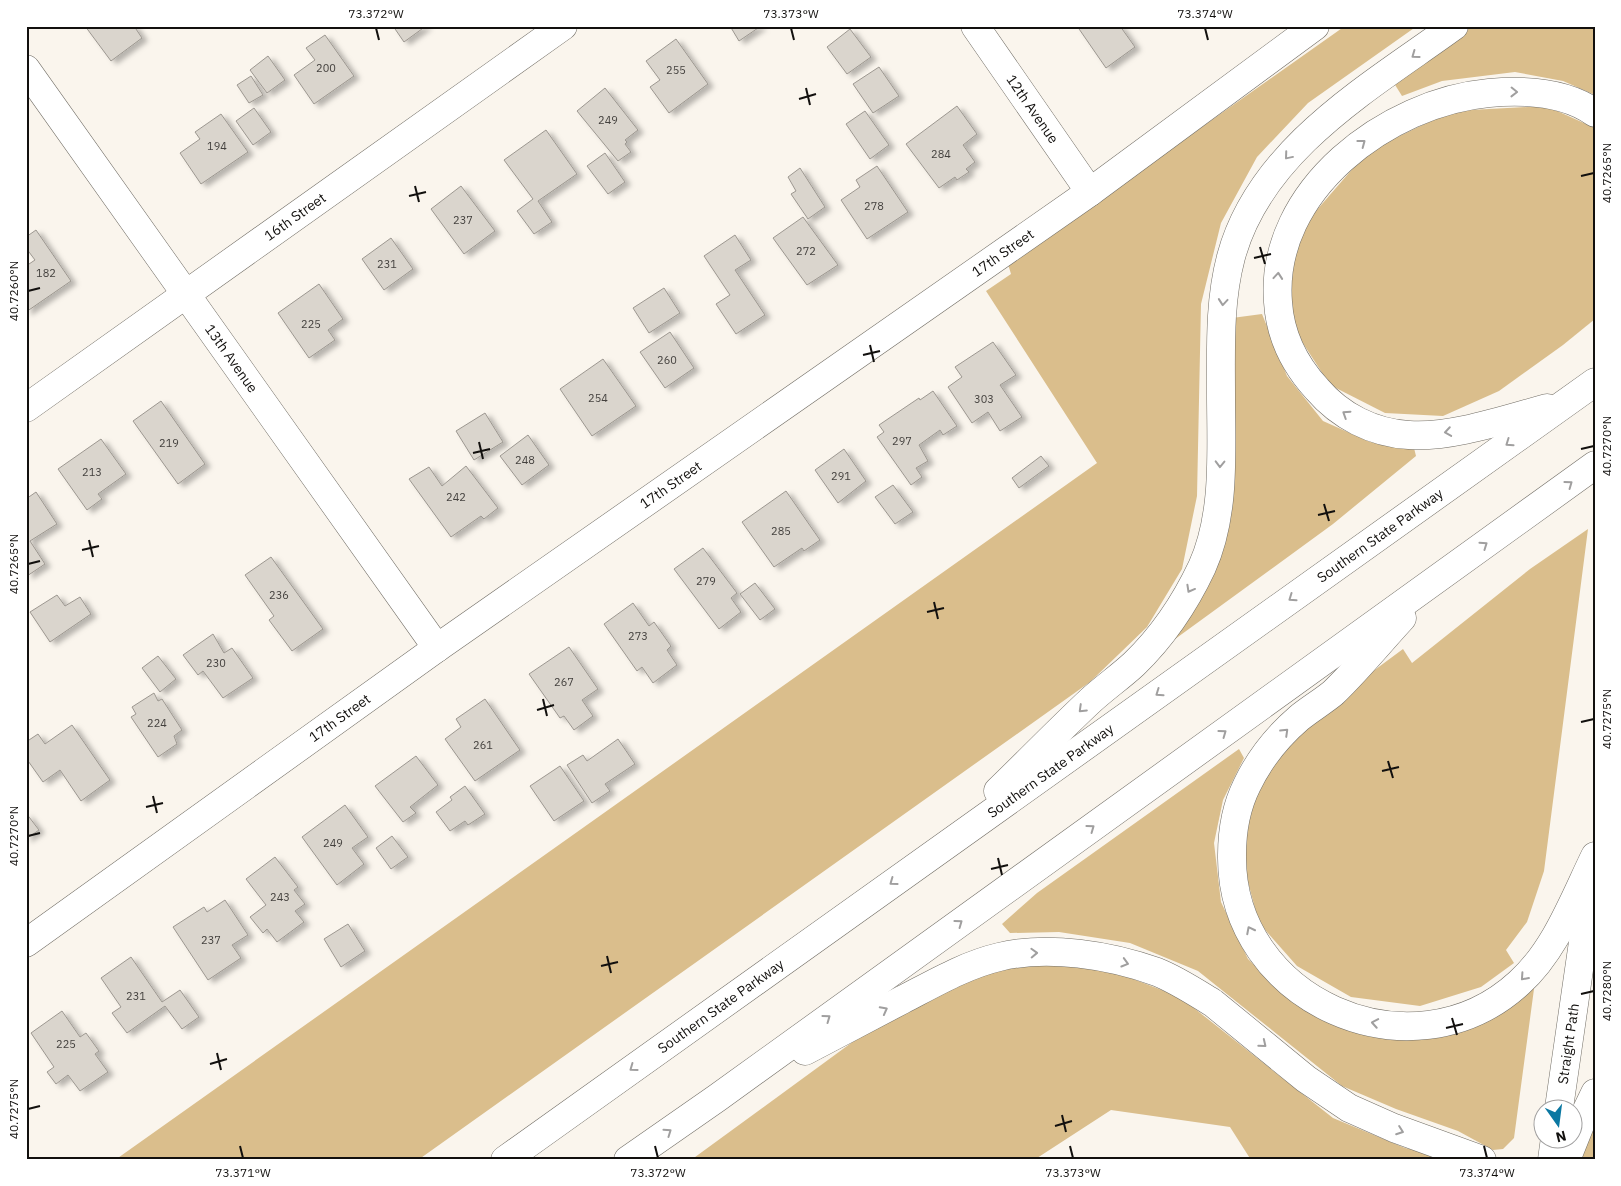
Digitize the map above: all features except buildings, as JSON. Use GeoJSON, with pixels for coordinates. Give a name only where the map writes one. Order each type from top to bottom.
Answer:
{"type":"FeatureCollection","features":[{"type":"Feature","properties":{"kind":"main road","name":"16th Street"},"geometry":{"type":"LineString","coordinates":[[26,408],[563,26]]}},
{"type":"Feature","properties":{"kind":"main road","name":"12th Avenue"},"geometry":{"type":"LineString","coordinates":[[974,26],[1090,192]]}},
{"type":"Feature","properties":{"kind":"main road","name":"17th Street"},"geometry":{"type":"LineString","coordinates":[[26,943],[437,648],[1090,192],[1315,26]]}},
{"type":"Feature","properties":{"kind":"main road"},"geometry":{"type":"LineString","coordinates":[[933,854],[1091,700],[1135,663],[1167,627],[1179,609],[1203,565],[1210,544],[1218,506],[1221,463],[1223,298],[1231,256],[1238,235],[1259,195],[1284,160],[1297,146],[1331,116],[1454,26]]}},
{"type":"Feature","properties":{"kind":"main road","name":"13th Avenue"},"geometry":{"type":"LineString","coordinates":[[26,70],[437,648]]}},
{"type":"Feature","properties":{"kind":"main road"},"geometry":{"type":"LineString","coordinates":[[1563,404],[1463,429],[1428,435],[1410,436],[1391,433],[1355,420],[1337,409],[1321,394],[1296,362],[1282,326],[1277,289],[1278,271],[1283,249],[1291,228],[1300,209],[1314,190],[1348,154],[1385,127],[1407,116],[1454,98],[1500,92],[1551,96],[1572,102],[1595,113]]}},
{"type":"Feature","properties":{"kind":"main road","name":"Southern State Parkway"},"geometry":{"type":"LineString","coordinates":[[504,1160],[1595,382]]}},
{"type":"Feature","properties":{"kind":"main road"},"geometry":{"type":"LineString","coordinates":[[628,1160],[717,1098],[1595,465]]}},
{"type":"Feature","properties":{"kind":"main road"},"geometry":{"type":"LineString","coordinates":[[1444,573],[1332,693],[1299,718],[1279,737],[1246,786],[1236,814],[1233,833],[1232,872],[1240,910],[1249,930],[1260,949],[1290,983],[1308,997],[1329,1009],[1353,1019],[1379,1024],[1427,1025],[1447,1021],[1488,1006],[1520,982],[1549,946],[1595,858]]}},
{"type":"Feature","properties":{"kind":"main road","name":"Straight Path"},"geometry":{"type":"LineString","coordinates":[[1561,1098],[1595,858]]}},
{"type":"Feature","properties":{"kind":"main road"},"geometry":{"type":"LineString","coordinates":[[717,1098],[960,971],[999,957],[1018,954],[1059,953],[1097,956],[1118,960],[1157,972],[1213,1003],[1306,1079],[1349,1108],[1394,1128],[1482,1160]]}},
{"type":"Feature","properties":{"kind":"main road"},"geometry":{"type":"LineString","coordinates":[[1566,1160],[1595,1093]]}},
{"type":"Feature","properties":{"kind":"shaded area"},"geometry":{"type":"Polygon","coordinates":[[[1345,26],[1417,26],[1308,103],[1257,157],[1221,223],[1201,304],[1197,496],[1182,569],[1147,627],[1090,682],[418,1160],[115,1160],[1097,463],[986,291],[1011,274],[1008,264],[1345,26]]]}},
{"type":"Feature","properties":{"kind":"shaded area"},"geometry":{"type":"Polygon","coordinates":[[[1466,26],[1595,26],[1595,95],[1563,81],[1515,72],[1442,81],[1402,96],[1392,80],[1466,26]]]}},
{"type":"Feature","properties":{"kind":"shaded area"},"geometry":{"type":"Polygon","coordinates":[[[1546,106],[1595,128],[1595,319],[1563,345],[1499,391],[1443,416],[1385,413],[1330,385],[1295,331],[1288,269],[1309,219],[1368,151],[1452,111],[1546,106]]]}},
{"type":"Feature","properties":{"kind":"shaded area"},"geometry":{"type":"Polygon","coordinates":[[[1262,314],[1287,376],[1323,421],[1370,442],[1414,448],[1416,456],[1333,524],[1171,642],[1200,591],[1232,318],[1262,314]]]}},
{"type":"Feature","properties":{"kind":"shaded area"},"geometry":{"type":"Polygon","coordinates":[[[1588,529],[1544,871],[1527,922],[1506,950],[1514,963],[1481,987],[1420,1006],[1351,997],[1297,966],[1259,923],[1245,871],[1244,821],[1270,765],[1295,729],[1403,649],[1412,663],[1530,569],[1588,529]]]}},
{"type":"Feature","properties":{"kind":"shaded area"},"geometry":{"type":"Polygon","coordinates":[[[1239,749],[1244,758],[1223,800],[1214,843],[1221,902],[1248,959],[1294,1003],[1333,1025],[1388,1036],[1531,986],[1534,989],[1514,1138],[1503,1149],[1493,1150],[1458,1131],[1396,1109],[1342,1086],[1198,971],[1130,943],[1059,932],[1010,933],[1002,924],[1037,893],[1239,749]]]}},
{"type":"Feature","properties":{"kind":"shaded area"},"geometry":{"type":"Polygon","coordinates":[[[1041,963],[1107,969],[1180,997],[1333,1118],[1405,1148],[1462,1160],[1251,1160],[1230,1127],[1111,1110],[1034,1160],[691,1160],[910,1000],[974,974],[1041,963]]]}},
{"type":"Feature","properties":{"kind":"shaded area"},"geometry":{"type":"Polygon","coordinates":[[[1595,1116],[1595,1160],[1580,1160],[1595,1116]]]}}]}
